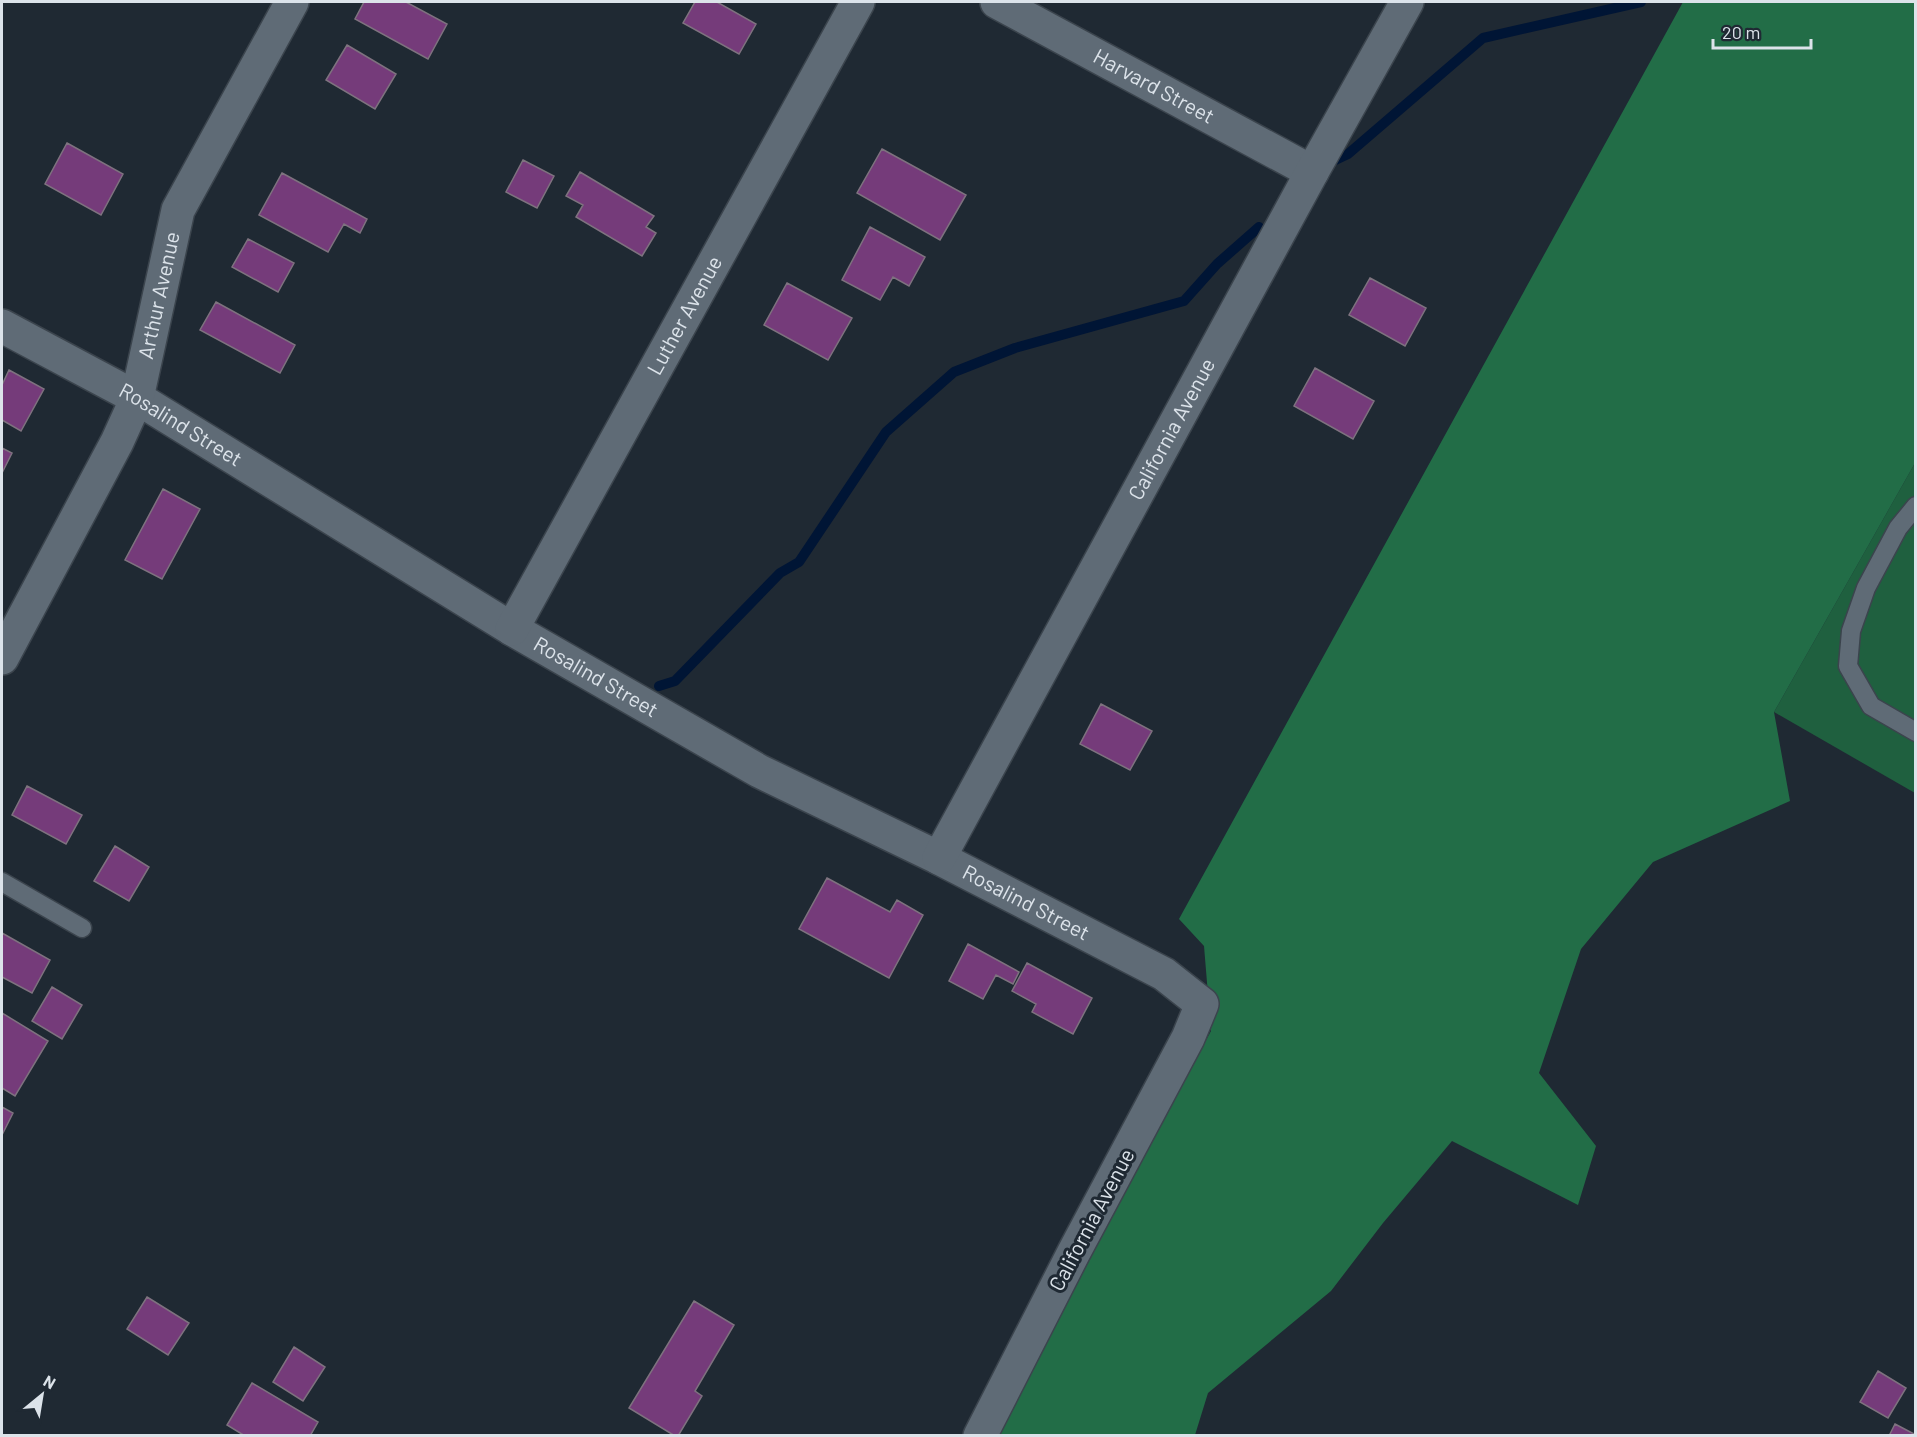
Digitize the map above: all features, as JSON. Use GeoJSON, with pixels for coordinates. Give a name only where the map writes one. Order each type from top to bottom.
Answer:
{"type":"FeatureCollection","features":[{"type":"Feature","properties":{"kind":"street","name":"Arthur Avenue"},"geometry":{"type":"LineString","coordinates":[[2,658],[117,442],[137,398],[178,210],[292,2]]}},
{"type":"Feature","properties":{"kind":"street","name":"Luther Avenue"},"geometry":{"type":"LineString","coordinates":[[512,629],[858,2]]}},
{"type":"Feature","properties":{"kind":"street","name":"Harvard Street"},"geometry":{"type":"LineString","coordinates":[[997,2],[1312,172]]}},
{"type":"Feature","properties":{"kind":"street","name":"California Avenue"},"geometry":{"type":"LineString","coordinates":[[939,858],[1312,172],[1407,2]]}},
{"type":"Feature","properties":{"kind":"street","name":"Rosalind Street"},"geometry":{"type":"LineString","coordinates":[[2,326],[137,398],[512,629],[759,771],[939,858],[1164,974],[1202,1004]]}},
{"type":"Feature","properties":{"kind":"street","name":"California Avenue"},"geometry":{"type":"LineString","coordinates":[[980,1436],[1074,1252],[1188,1038],[1202,1004]]}},
{"type":"Feature","properties":{"kind":"lane"},"geometry":{"type":"LineString","coordinates":[[1916,506],[1899,528],[1866,588],[1851,631],[1848,666],[1871,706],[1916,732]]}},
{"type":"Feature","properties":{"kind":"lane"},"geometry":{"type":"LineString","coordinates":[[2,882],[82,928]]}},
{"type":"Feature","properties":{"kind":"green space"},"geometry":{"type":"Polygon","coordinates":[[[1683,2],[1915,2],[1915,463],[1774,712],[1790,801],[1653,862],[1581,949],[1539,1073],[1596,1146],[1578,1205],[1452,1141],[1383,1223],[1331,1291],[1208,1393],[1195,1435],[992,1436],[1211,1031],[1204,946],[1179,919],[1683,2]]]}},
{"type":"Feature","properties":{"kind":"green space"},"geometry":{"type":"Polygon","coordinates":[[[1915,463],[1915,793],[1774,712],[1915,463]]]}},
{"type":"Feature","properties":{"kind":"building"},"geometry":{"type":"Polygon","coordinates":[[[364,2],[406,2],[447,24],[428,59],[355,19],[364,2]]]}},
{"type":"Feature","properties":{"kind":"building"},"geometry":{"type":"Polygon","coordinates":[[[695,2],[717,2],[756,24],[739,54],[683,23],[695,2]]]}},
{"type":"Feature","properties":{"kind":"building"},"geometry":{"type":"Polygon","coordinates":[[[347,45],[396,74],[375,109],[326,80],[347,45]]]}},
{"type":"Feature","properties":{"kind":"building"},"geometry":{"type":"Polygon","coordinates":[[[67,143],[123,174],[101,215],[45,184],[67,143]]]}},
{"type":"Feature","properties":{"kind":"building"},"geometry":{"type":"Polygon","coordinates":[[[882,149],[966,195],[940,240],[857,193],[882,149]]]}},
{"type":"Feature","properties":{"kind":"building"},"geometry":{"type":"Polygon","coordinates":[[[523,160],[554,176],[537,208],[506,192],[523,160]]]}},
{"type":"Feature","properties":{"kind":"building"},"geometry":{"type":"Polygon","coordinates":[[[580,172],[654,216],[646,227],[656,233],[642,256],[576,217],[583,205],[566,196],[580,172]]]}},
{"type":"Feature","properties":{"kind":"building"},"geometry":{"type":"Polygon","coordinates":[[[282,173],[367,219],[360,233],[344,224],[328,252],[259,215],[282,173]]]}},
{"type":"Feature","properties":{"kind":"building"},"geometry":{"type":"Polygon","coordinates":[[[870,227],[925,257],[909,286],[893,277],[880,300],[842,280],[870,227]]]}},
{"type":"Feature","properties":{"kind":"building"},"geometry":{"type":"Polygon","coordinates":[[[248,239],[294,263],[278,292],[232,267],[248,239]]]}},
{"type":"Feature","properties":{"kind":"building"},"geometry":{"type":"Polygon","coordinates":[[[1370,278],[1426,308],[1405,346],[1349,315],[1370,278]]]}},
{"type":"Feature","properties":{"kind":"building"},"geometry":{"type":"Polygon","coordinates":[[[787,283],[852,318],[828,360],[764,325],[787,283]]]}},
{"type":"Feature","properties":{"kind":"building"},"geometry":{"type":"Polygon","coordinates":[[[216,302],[295,345],[280,373],[200,330],[216,302]]]}},
{"type":"Feature","properties":{"kind":"building"},"geometry":{"type":"Polygon","coordinates":[[[1315,368],[1374,401],[1353,439],[1294,406],[1315,368]]]}},
{"type":"Feature","properties":{"kind":"building"},"geometry":{"type":"Polygon","coordinates":[[[9,370],[44,389],[21,431],[2,420],[2,385],[9,370]]]}},
{"type":"Feature","properties":{"kind":"building"},"geometry":{"type":"Polygon","coordinates":[[[2,448],[12,453],[2,473],[2,448]]]}},
{"type":"Feature","properties":{"kind":"building"},"geometry":{"type":"Polygon","coordinates":[[[163,489],[200,509],[162,579],[125,560],[163,489]]]}},
{"type":"Feature","properties":{"kind":"building"},"geometry":{"type":"Polygon","coordinates":[[[1101,704],[1152,731],[1130,770],[1080,744],[1101,704]]]}},
{"type":"Feature","properties":{"kind":"building"},"geometry":{"type":"Polygon","coordinates":[[[27,786],[82,815],[66,844],[12,815],[27,786]]]}},
{"type":"Feature","properties":{"kind":"building"},"geometry":{"type":"Polygon","coordinates":[[[115,846],[149,867],[129,901],[94,881],[115,846]]]}},
{"type":"Feature","properties":{"kind":"building"},"geometry":{"type":"Polygon","coordinates":[[[827,878],[890,912],[897,900],[923,915],[889,978],[799,929],[827,878]]]}},
{"type":"Feature","properties":{"kind":"building"},"geometry":{"type":"Polygon","coordinates":[[[2,933],[50,960],[32,993],[2,977],[2,933]]]}},
{"type":"Feature","properties":{"kind":"building"},"geometry":{"type":"Polygon","coordinates":[[[968,944],[1019,972],[1013,984],[996,975],[983,999],[949,981],[968,944]]]}},
{"type":"Feature","properties":{"kind":"building"},"geometry":{"type":"Polygon","coordinates":[[[1027,963],[1092,998],[1073,1034],[1032,1012],[1036,1004],[1012,991],[1027,963]]]}},
{"type":"Feature","properties":{"kind":"building"},"geometry":{"type":"Polygon","coordinates":[[[52,987],[82,1005],[62,1039],[32,1021],[52,987]]]}},
{"type":"Feature","properties":{"kind":"building"},"geometry":{"type":"Polygon","coordinates":[[[2,1013],[48,1041],[15,1096],[2,1088],[2,1013]]]}},
{"type":"Feature","properties":{"kind":"building"},"geometry":{"type":"Polygon","coordinates":[[[2,1107],[13,1113],[2,1135],[2,1107]]]}},
{"type":"Feature","properties":{"kind":"building"},"geometry":{"type":"Polygon","coordinates":[[[147,1297],[189,1323],[168,1355],[127,1329],[147,1297]]]}},
{"type":"Feature","properties":{"kind":"building"},"geometry":{"type":"Polygon","coordinates":[[[694,1301],[734,1325],[695,1391],[702,1396],[678,1436],[675,1436],[629,1408],[694,1301]]]}},
{"type":"Feature","properties":{"kind":"building"},"geometry":{"type":"Polygon","coordinates":[[[294,1347],[325,1367],[303,1401],[273,1382],[294,1347]]]}},
{"type":"Feature","properties":{"kind":"building"},"geometry":{"type":"Polygon","coordinates":[[[1878,1371],[1906,1388],[1888,1418],[1860,1402],[1878,1371]]]}},
{"type":"Feature","properties":{"kind":"building"},"geometry":{"type":"Polygon","coordinates":[[[252,1383],[318,1422],[310,1436],[245,1436],[227,1425],[252,1383]]]}},
{"type":"Feature","properties":{"kind":"building"},"geometry":{"type":"Polygon","coordinates":[[[1895,1424],[1916,1435],[1916,1436],[1889,1436],[1895,1424]]]}},
{"type":"Feature","properties":{"kind":"waterway"},"geometry":{"type":"LineString","coordinates":[[1331,162],[1348,154],[1483,38],[1641,2]]}},
{"type":"Feature","properties":{"kind":"waterway"},"geometry":{"type":"LineString","coordinates":[[659,686],[675,681],[780,573],[799,562],[886,432],[954,372],[1015,348],[1184,301],[1217,264],[1259,227]]}}]}
